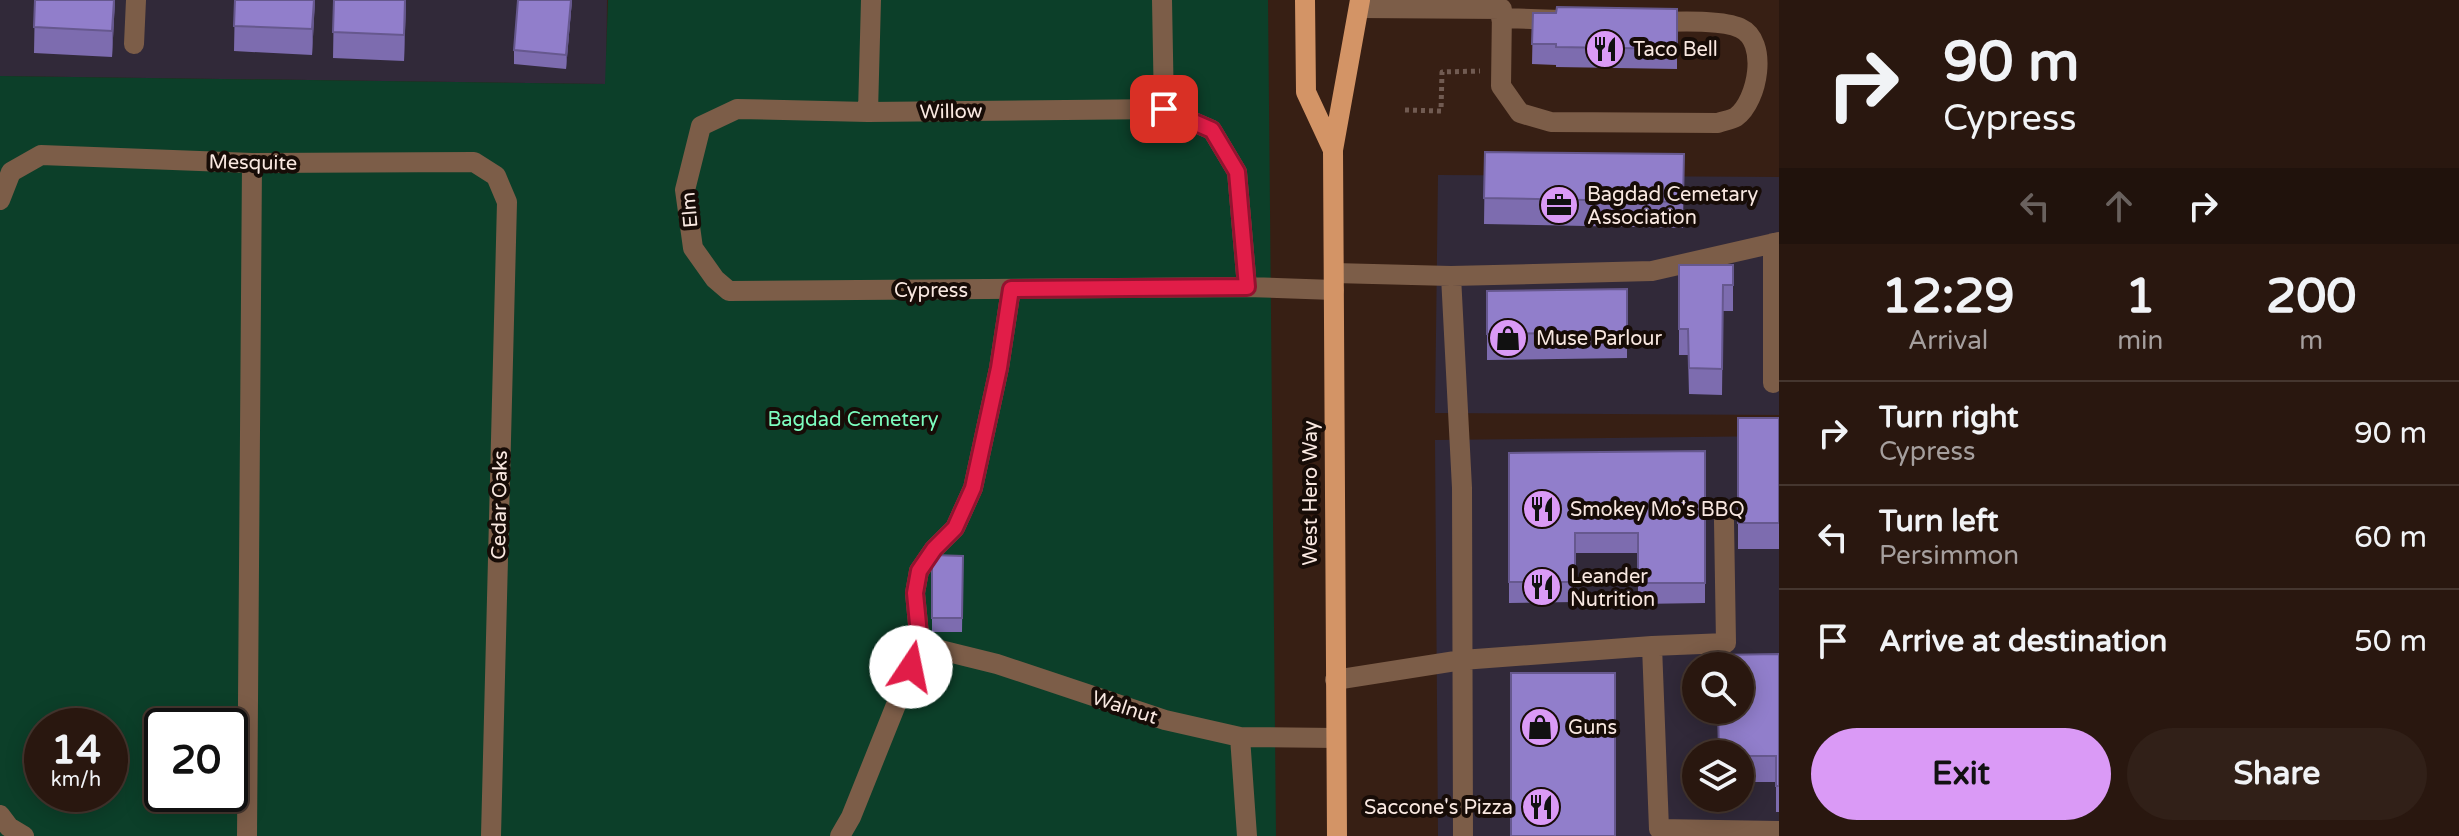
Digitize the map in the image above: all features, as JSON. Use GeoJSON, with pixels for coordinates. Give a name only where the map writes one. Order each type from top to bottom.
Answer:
{"type":"FeatureCollection","features":[{"type":"Feature","properties":{"kind":"main road","name":"West Hero Way"},"geometry":{"type":"LineString","coordinates":[[1305,0],[1306,92],[1333,150]]}},
{"type":"Feature","properties":{"kind":"main road","name":"West Hero Way"},"geometry":{"type":"LineString","coordinates":[[1337,836],[1333,150],[1360,4]]}},
{"type":"Feature","properties":{"kind":"lane"},"geometry":{"type":"LineString","coordinates":[[134,44],[136,0]]}},
{"type":"Feature","properties":{"kind":"lane"},"geometry":{"type":"LineString","coordinates":[[868,112],[871,0]]}},
{"type":"Feature","properties":{"kind":"lane"},"geometry":{"type":"LineString","coordinates":[[1162,0],[1164,109],[1212,130],[1237,172],[1247,287]]}},
{"type":"Feature","properties":{"kind":"lane"},"geometry":{"type":"LineString","coordinates":[[1360,4],[1502,9],[1580,20]]}},
{"type":"Feature","properties":{"kind":"lane"},"geometry":{"type":"LineString","coordinates":[[1502,9],[1501,86],[1520,113],[1551,122],[1718,123],[1736,117],[1751,99],[1756,85],[1757,53],[1745,31],[1737,26],[1707,23],[1628,21]]}},
{"type":"Feature","properties":{"kind":"lane","name":"Willow"},"geometry":{"type":"LineString","coordinates":[[737,109],[868,112],[1164,109]]}},
{"type":"Feature","properties":{"kind":"lane","name":"Elm"},"geometry":{"type":"LineString","coordinates":[[737,109],[701,126],[685,190],[693,248],[708,269],[729,291],[759,291]]}},
{"type":"Feature","properties":{"kind":"lane","name":"Mesquite"},"geometry":{"type":"LineString","coordinates":[[0,200],[11,172],[41,155],[252,163],[474,162],[496,176]]}},
{"type":"Feature","properties":{"kind":"lane"},"geometry":{"type":"LineString","coordinates":[[247,836],[252,163]]}},
{"type":"Feature","properties":{"kind":"lane","name":"Cedar Oaks"},"geometry":{"type":"LineString","coordinates":[[491,836],[507,202],[496,176]]}},
{"type":"Feature","properties":{"kind":"lane"},"geometry":{"type":"LineString","coordinates":[[1773,383],[1776,242]]}},
{"type":"Feature","properties":{"kind":"lane","name":"Cypress"},"geometry":{"type":"LineString","coordinates":[[759,291],[1247,287],[1451,276],[1652,271],[1776,242]]}},
{"type":"Feature","properties":{"kind":"lane"},"geometry":{"type":"LineString","coordinates":[[1451,276],[1462,488],[1463,836]]}},
{"type":"Feature","properties":{"kind":"lane"},"geometry":{"type":"LineString","coordinates":[[840,836],[851,817],[920,645],[915,593],[919,571],[934,549],[955,528],[973,488],[999,368],[1011,289]]}},
{"type":"Feature","properties":{"kind":"lane"},"geometry":{"type":"LineString","coordinates":[[1335,680],[1462,660],[1726,643],[1724,521]]}},
{"type":"Feature","properties":{"kind":"lane","name":"Walnut"},"geometry":{"type":"LineString","coordinates":[[920,645],[997,664],[1165,720],[1240,737],[1336,738]]}},
{"type":"Feature","properties":{"kind":"lane"},"geometry":{"type":"LineString","coordinates":[[1652,646],[1659,829],[1779,831]]}},
{"type":"Feature","properties":{"kind":"lane"},"geometry":{"type":"LineString","coordinates":[[1240,737],[1247,836]]}},
{"type":"Feature","properties":{"kind":"path"},"geometry":{"type":"LineString","coordinates":[[1405,110],[1441,111],[1442,72],[1501,71]]}},
{"type":"Feature","properties":{"kind":"shaded area"},"geometry":{"type":"Polygon","coordinates":[[[0,0],[607,0],[606,84],[0,76],[0,0]]]}},
{"type":"Feature","properties":{"kind":"shaded area"},"geometry":{"type":"Polygon","coordinates":[[[1438,175],[1779,177],[1779,415],[1435,413],[1438,175]]]}},
{"type":"Feature","properties":{"kind":"shaded area"},"geometry":{"type":"Polygon","coordinates":[[[1779,436],[1779,836],[1438,836],[1435,440],[1779,436]]]}},
{"type":"Feature","properties":{"kind":"green space","name":"Bagdad Cemetery"},"geometry":{"type":"Polygon","coordinates":[[[608,0],[1268,0],[1276,836],[0,836],[0,76],[605,84],[608,0]]]}},
{"type":"Feature","properties":{"kind":"building"},"geometry":{"type":"Polygon","coordinates":[[[35,0],[114,0],[112,31],[34,27],[35,0]]]}},
{"type":"Feature","properties":{"kind":"building"},"geometry":{"type":"Polygon","coordinates":[[[235,0],[314,0],[312,29],[234,26],[235,0]]]}},
{"type":"Feature","properties":{"kind":"building"},"geometry":{"type":"Polygon","coordinates":[[[334,0],[405,0],[404,35],[333,32],[334,0]]]}},
{"type":"Feature","properties":{"kind":"building"},"geometry":{"type":"Polygon","coordinates":[[[518,0],[571,0],[566,55],[514,50],[518,0]]]}},
{"type":"Feature","properties":{"kind":"building"},"geometry":{"type":"Polygon","coordinates":[[[1557,7],[1677,9],[1677,49],[1532,44],[1533,13],[1556,13],[1557,7]]]}},
{"type":"Feature","properties":{"kind":"building"},"geometry":{"type":"Polygon","coordinates":[[[1485,152],[1684,154],[1683,202],[1484,198],[1485,152]]]}},
{"type":"Feature","properties":{"kind":"building"},"geometry":{"type":"Polygon","coordinates":[[[1679,265],[1733,265],[1733,285],[1723,285],[1722,369],[1689,368],[1688,329],[1679,329],[1679,265]]]}},
{"type":"Feature","properties":{"kind":"building"},"geometry":{"type":"Polygon","coordinates":[[[1627,289],[1627,332],[1487,334],[1487,291],[1627,289]]]}},
{"type":"Feature","properties":{"kind":"building"},"geometry":{"type":"Polygon","coordinates":[[[1738,418],[1779,418],[1779,523],[1738,523],[1738,418]]]}},
{"type":"Feature","properties":{"kind":"building"},"geometry":{"type":"Polygon","coordinates":[[[1705,451],[1705,583],[1638,583],[1638,533],[1575,533],[1575,582],[1509,582],[1509,453],[1705,451]]]}},
{"type":"Feature","properties":{"kind":"building"},"geometry":{"type":"Polygon","coordinates":[[[932,555],[963,556],[962,618],[932,618],[932,555]]]}},
{"type":"Feature","properties":{"kind":"building"},"geometry":{"type":"Polygon","coordinates":[[[1754,654],[1779,654],[1779,786],[1776,786],[1776,756],[1754,756],[1754,740],[1719,740],[1718,724],[1754,724],[1754,654]]]}},
{"type":"Feature","properties":{"kind":"building"},"geometry":{"type":"Polygon","coordinates":[[[1511,673],[1615,673],[1615,836],[1511,836],[1511,673]]]}},
{"type":"Feature","properties":{"kind":"place","name":"Taco Bell"},"geometry":{"type":"Point","coordinates":[1605,49]}},
{"type":"Feature","properties":{"kind":"place","name":"Bagdad Cemetary Association"},"geometry":{"type":"Point","coordinates":[1559,205]}},
{"type":"Feature","properties":{"kind":"place","name":"Muse Parlour"},"geometry":{"type":"Point","coordinates":[1508,338]}},
{"type":"Feature","properties":{"kind":"place","name":"Smokey Mo's BBQ"},"geometry":{"type":"Point","coordinates":[1542,509]}},
{"type":"Feature","properties":{"kind":"place","name":"Leander Nutrition"},"geometry":{"type":"Point","coordinates":[1542,587]}},
{"type":"Feature","properties":{"kind":"place","name":"Guns"},"geometry":{"type":"Point","coordinates":[1540,727]}},
{"type":"Feature","properties":{"kind":"place","name":"Saccone's Pizza"},"geometry":{"type":"Point","coordinates":[1541,807]}},
{"type":"Feature","properties":{"kind":"route"},"geometry":{"type":"LineString","coordinates":[[911,667],[920,645],[915,593],[919,571],[934,549],[955,528],[973,488],[999,368],[1011,289],[1247,287],[1237,172],[1212,130],[1164,109]]}}]}
